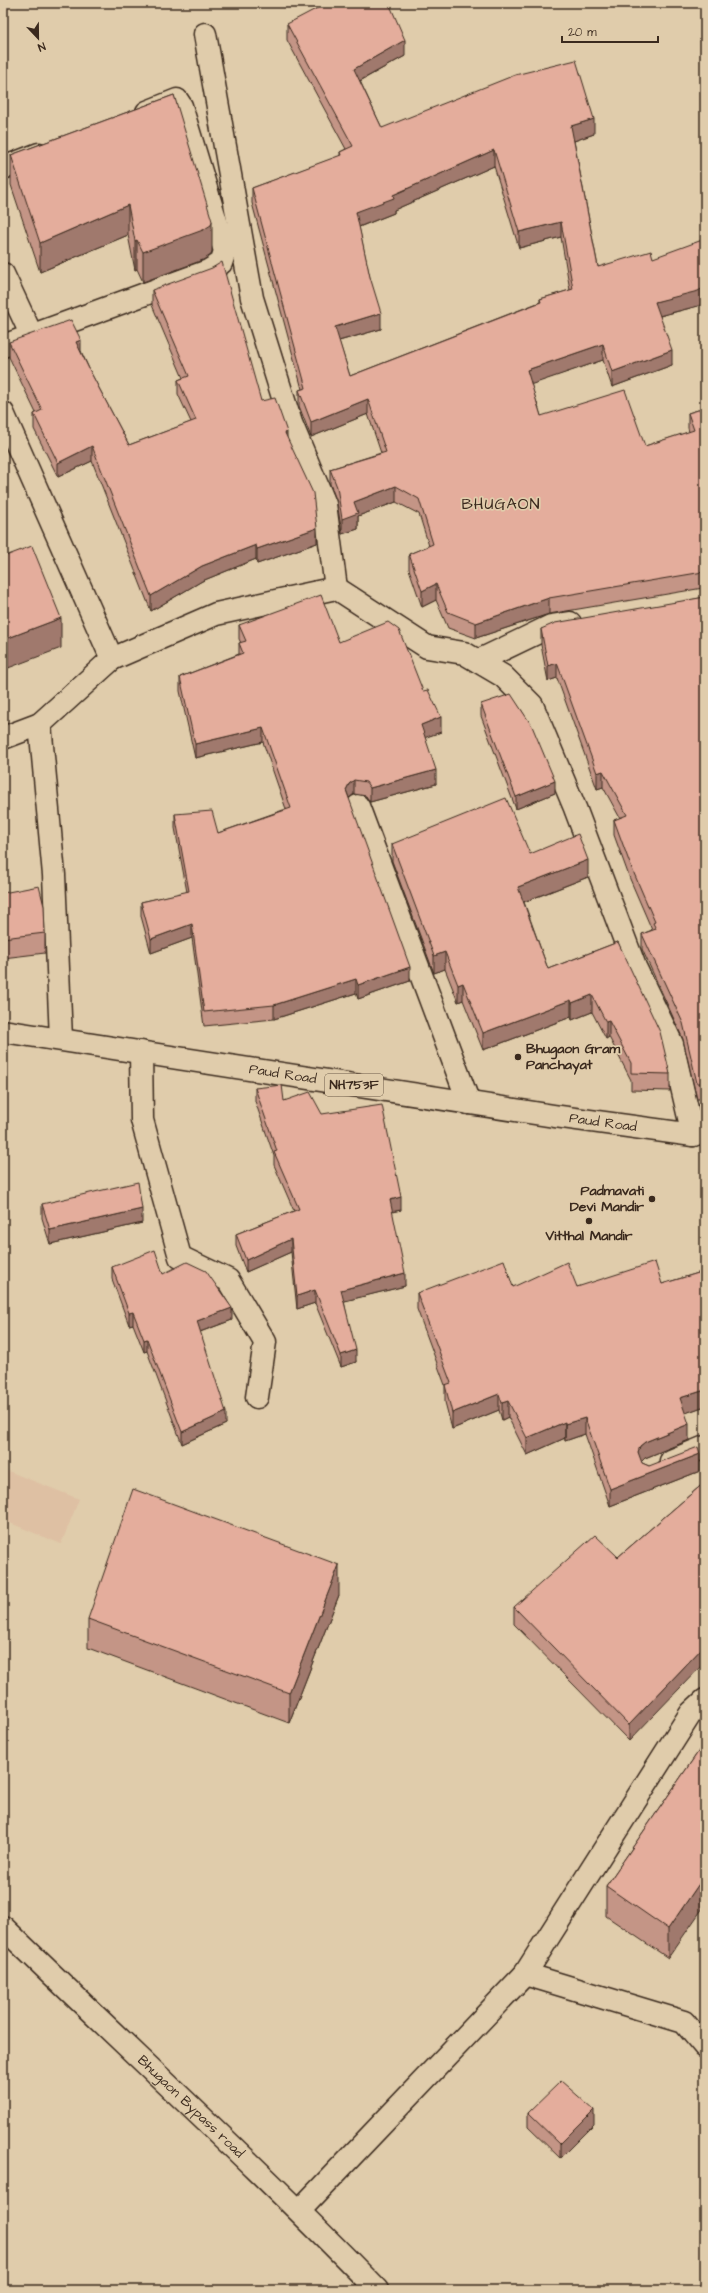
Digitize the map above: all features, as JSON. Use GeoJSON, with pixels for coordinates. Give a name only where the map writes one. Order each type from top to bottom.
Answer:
{"type":"FeatureCollection","features":[{"type":"Feature","properties":{"kind":"street"},"geometry":{"type":"LineString","coordinates":[[205,34],[252,298],[291,423],[325,504],[336,588]]}},
{"type":"Feature","properties":{"kind":"street"},"geometry":{"type":"LineString","coordinates":[[3,346],[31,334],[208,271],[221,263],[225,251],[181,106],[177,100],[126,120]]}},
{"type":"Feature","properties":{"kind":"street"},"geometry":{"type":"LineString","coordinates":[[3,168],[61,145]]}},
{"type":"Feature","properties":{"kind":"street"},"geometry":{"type":"LineString","coordinates":[[3,274],[31,334]]}},
{"type":"Feature","properties":{"kind":"street"},"geometry":{"type":"LineString","coordinates":[[3,413],[112,659]]}},
{"type":"Feature","properties":{"kind":"street"},"geometry":{"type":"LineString","coordinates":[[3,738],[40,724],[112,659],[216,614],[336,588],[427,648],[464,653],[503,676],[532,704],[575,808],[635,967],[672,1044],[699,1133]]}},
{"type":"Feature","properties":{"kind":"street"},"geometry":{"type":"LineString","coordinates":[[478,661],[551,626],[589,620]]}},
{"type":"Feature","properties":{"kind":"street"},"geometry":{"type":"LineString","coordinates":[[40,724],[54,875],[61,1039]]}},
{"type":"Feature","properties":{"kind":"street"},"geometry":{"type":"LineString","coordinates":[[358,806],[469,1103]]}},
{"type":"Feature","properties":{"kind":"street","name":"Paud Road"},"geometry":{"type":"LineString","coordinates":[[3,1031],[469,1103],[699,1133]]}},
{"type":"Feature","properties":{"kind":"street"},"geometry":{"type":"LineString","coordinates":[[141,1052],[142,1120],[180,1257],[228,1280],[265,1342],[257,1397]]}},
{"type":"Feature","properties":{"kind":"street"},"geometry":{"type":"LineString","coordinates":[[650,1470],[705,1447]]}},
{"type":"Feature","properties":{"kind":"street"},"geometry":{"type":"LineString","coordinates":[[300,2210],[525,1974],[691,1713],[705,1700]]}},
{"type":"Feature","properties":{"kind":"street","name":"Bhugaon Bypass road"},"geometry":{"type":"LineString","coordinates":[[3,1927],[114,2035],[300,2210],[377,2290]]}},
{"type":"Feature","properties":{"kind":"street"},"geometry":{"type":"LineString","coordinates":[[525,1974],[684,2022],[705,2047]]}},
{"type":"Feature","properties":{"kind":"shaded area"},"geometry":{"type":"Polygon","coordinates":[[[3,1469],[79,1499],[61,1544],[3,1520],[3,1469]]]}},
{"type":"Feature","properties":{"kind":"building"},"geometry":{"type":"Polygon","coordinates":[[[327,3],[389,3],[405,40],[354,69],[382,128],[515,75],[576,60],[594,119],[571,126],[598,267],[651,251],[653,258],[705,239],[705,287],[698,291],[655,302],[672,350],[612,372],[603,344],[527,370],[541,416],[625,390],[645,446],[694,430],[688,413],[705,408],[705,572],[549,598],[476,623],[448,612],[436,584],[422,591],[409,554],[433,544],[419,499],[396,486],[354,502],[358,513],[342,519],[337,487],[330,469],[386,452],[368,399],[311,422],[299,390],[306,388],[252,188],[341,155],[340,152],[353,146],[287,24],[327,3]],[[494,150],[393,195],[394,198],[356,212],[370,277],[381,313],[335,327],[350,376],[541,302],[540,299],[573,289],[561,222],[519,232],[494,150]]]}},
{"type":"Feature","properties":{"kind":"building"},"geometry":{"type":"Polygon","coordinates":[[[174,95],[212,221],[211,225],[203,230],[143,252],[137,240],[135,241],[128,205],[40,243],[11,155],[174,95]]]}},
{"type":"Feature","properties":{"kind":"building"},"geometry":{"type":"Polygon","coordinates":[[[222,262],[261,401],[275,398],[287,432],[285,433],[313,493],[317,528],[257,549],[256,545],[202,566],[151,596],[92,446],[58,463],[34,414],[42,410],[9,342],[71,320],[81,340],[76,342],[129,445],[196,420],[178,380],[189,376],[152,290],[212,268],[222,262]]]}},
{"type":"Feature","properties":{"kind":"building"},"geometry":{"type":"Polygon","coordinates":[[[32,546],[61,618],[3,640],[3,557],[32,546]]]}},
{"type":"Feature","properties":{"kind":"building"},"geometry":{"type":"Polygon","coordinates":[[[321,595],[339,642],[388,622],[399,630],[423,691],[428,690],[441,717],[421,725],[436,770],[370,788],[366,782],[354,780],[349,784],[346,790],[410,967],[358,985],[356,979],[274,1005],[204,1012],[192,924],[151,939],[141,902],[189,891],[175,814],[212,811],[218,833],[291,808],[263,728],[195,744],[180,677],[243,653],[239,643],[246,641],[239,625],[321,595]]]}},
{"type":"Feature","properties":{"kind":"building"},"geometry":{"type":"Polygon","coordinates":[[[705,597],[705,1083],[697,1083],[683,1023],[642,934],[656,929],[653,923],[655,922],[630,864],[614,820],[627,815],[603,771],[597,773],[557,663],[548,666],[541,629],[555,623],[705,597]]]}},
{"type":"Feature","properties":{"kind":"building"},"geometry":{"type":"Polygon","coordinates":[[[511,694],[532,726],[555,781],[516,797],[481,704],[511,694]]]}},
{"type":"Feature","properties":{"kind":"building"},"geometry":{"type":"Polygon","coordinates":[[[506,798],[530,854],[578,834],[588,860],[518,887],[548,969],[618,942],[660,1032],[670,1074],[631,1073],[631,1063],[609,1021],[606,1022],[592,995],[572,1003],[571,1000],[483,1033],[463,983],[458,985],[445,952],[434,956],[392,844],[506,798]]]}},
{"type":"Feature","properties":{"kind":"building"},"geometry":{"type":"Polygon","coordinates":[[[39,886],[44,906],[45,933],[3,938],[3,893],[39,886]]]}},
{"type":"Feature","properties":{"kind":"building"},"geometry":{"type":"Polygon","coordinates":[[[282,1085],[284,1101],[310,1092],[322,1114],[382,1105],[401,1197],[390,1200],[405,1273],[341,1290],[356,1350],[341,1355],[315,1290],[297,1296],[291,1239],[246,1260],[236,1234],[299,1209],[274,1152],[277,1151],[255,1088],[282,1085]]]}},
{"type":"Feature","properties":{"kind":"building"},"geometry":{"type":"Polygon","coordinates":[[[138,1182],[142,1209],[50,1230],[42,1204],[138,1182]]]}},
{"type":"Feature","properties":{"kind":"building"},"geometry":{"type":"Polygon","coordinates":[[[155,1250],[163,1274],[187,1262],[206,1271],[232,1308],[197,1321],[226,1412],[182,1432],[147,1339],[144,1340],[133,1312],[129,1313],[112,1267],[155,1250]]]}},
{"type":"Feature","properties":{"kind":"building"},"geometry":{"type":"Polygon","coordinates":[[[504,1260],[513,1287],[567,1262],[577,1287],[655,1262],[662,1284],[705,1271],[705,1390],[680,1398],[689,1424],[645,1442],[640,1446],[638,1452],[642,1463],[649,1466],[698,1447],[700,1454],[610,1489],[585,1418],[565,1424],[565,1422],[527,1438],[508,1401],[502,1403],[499,1394],[452,1413],[445,1385],[451,1383],[417,1293],[504,1260]]]}},
{"type":"Feature","properties":{"kind":"building"},"geometry":{"type":"Polygon","coordinates":[[[705,1482],[705,1645],[629,1725],[514,1607],[595,1535],[618,1557],[705,1482]]]}},
{"type":"Feature","properties":{"kind":"building"},"geometry":{"type":"Polygon","coordinates":[[[133,1489],[339,1565],[289,1693],[88,1619],[133,1489]]]}},
{"type":"Feature","properties":{"kind":"building"},"geometry":{"type":"Polygon","coordinates":[[[705,1742],[705,1875],[668,1929],[606,1886],[705,1742]]]}},
{"type":"Feature","properties":{"kind":"building"},"geometry":{"type":"Polygon","coordinates":[[[561,2081],[594,2110],[560,2144],[528,2113],[561,2081]]]}},
{"type":"Feature","properties":{"kind":"place","name":"Bhugaon Gram Panchayat"},"geometry":{"type":"Point","coordinates":[518,1057]}},
{"type":"Feature","properties":{"kind":"place","name":"Padmavati Devi Mandir"},"geometry":{"type":"Point","coordinates":[652,1199]}},
{"type":"Feature","properties":{"kind":"place","name":"Vitthal Mandir"},"geometry":{"type":"Point","coordinates":[589,1221]}},
{"type":"Feature","properties":{"kind":"district","name":"BHUGAON"},"geometry":{"type":"Point","coordinates":[501,504]}}]}
